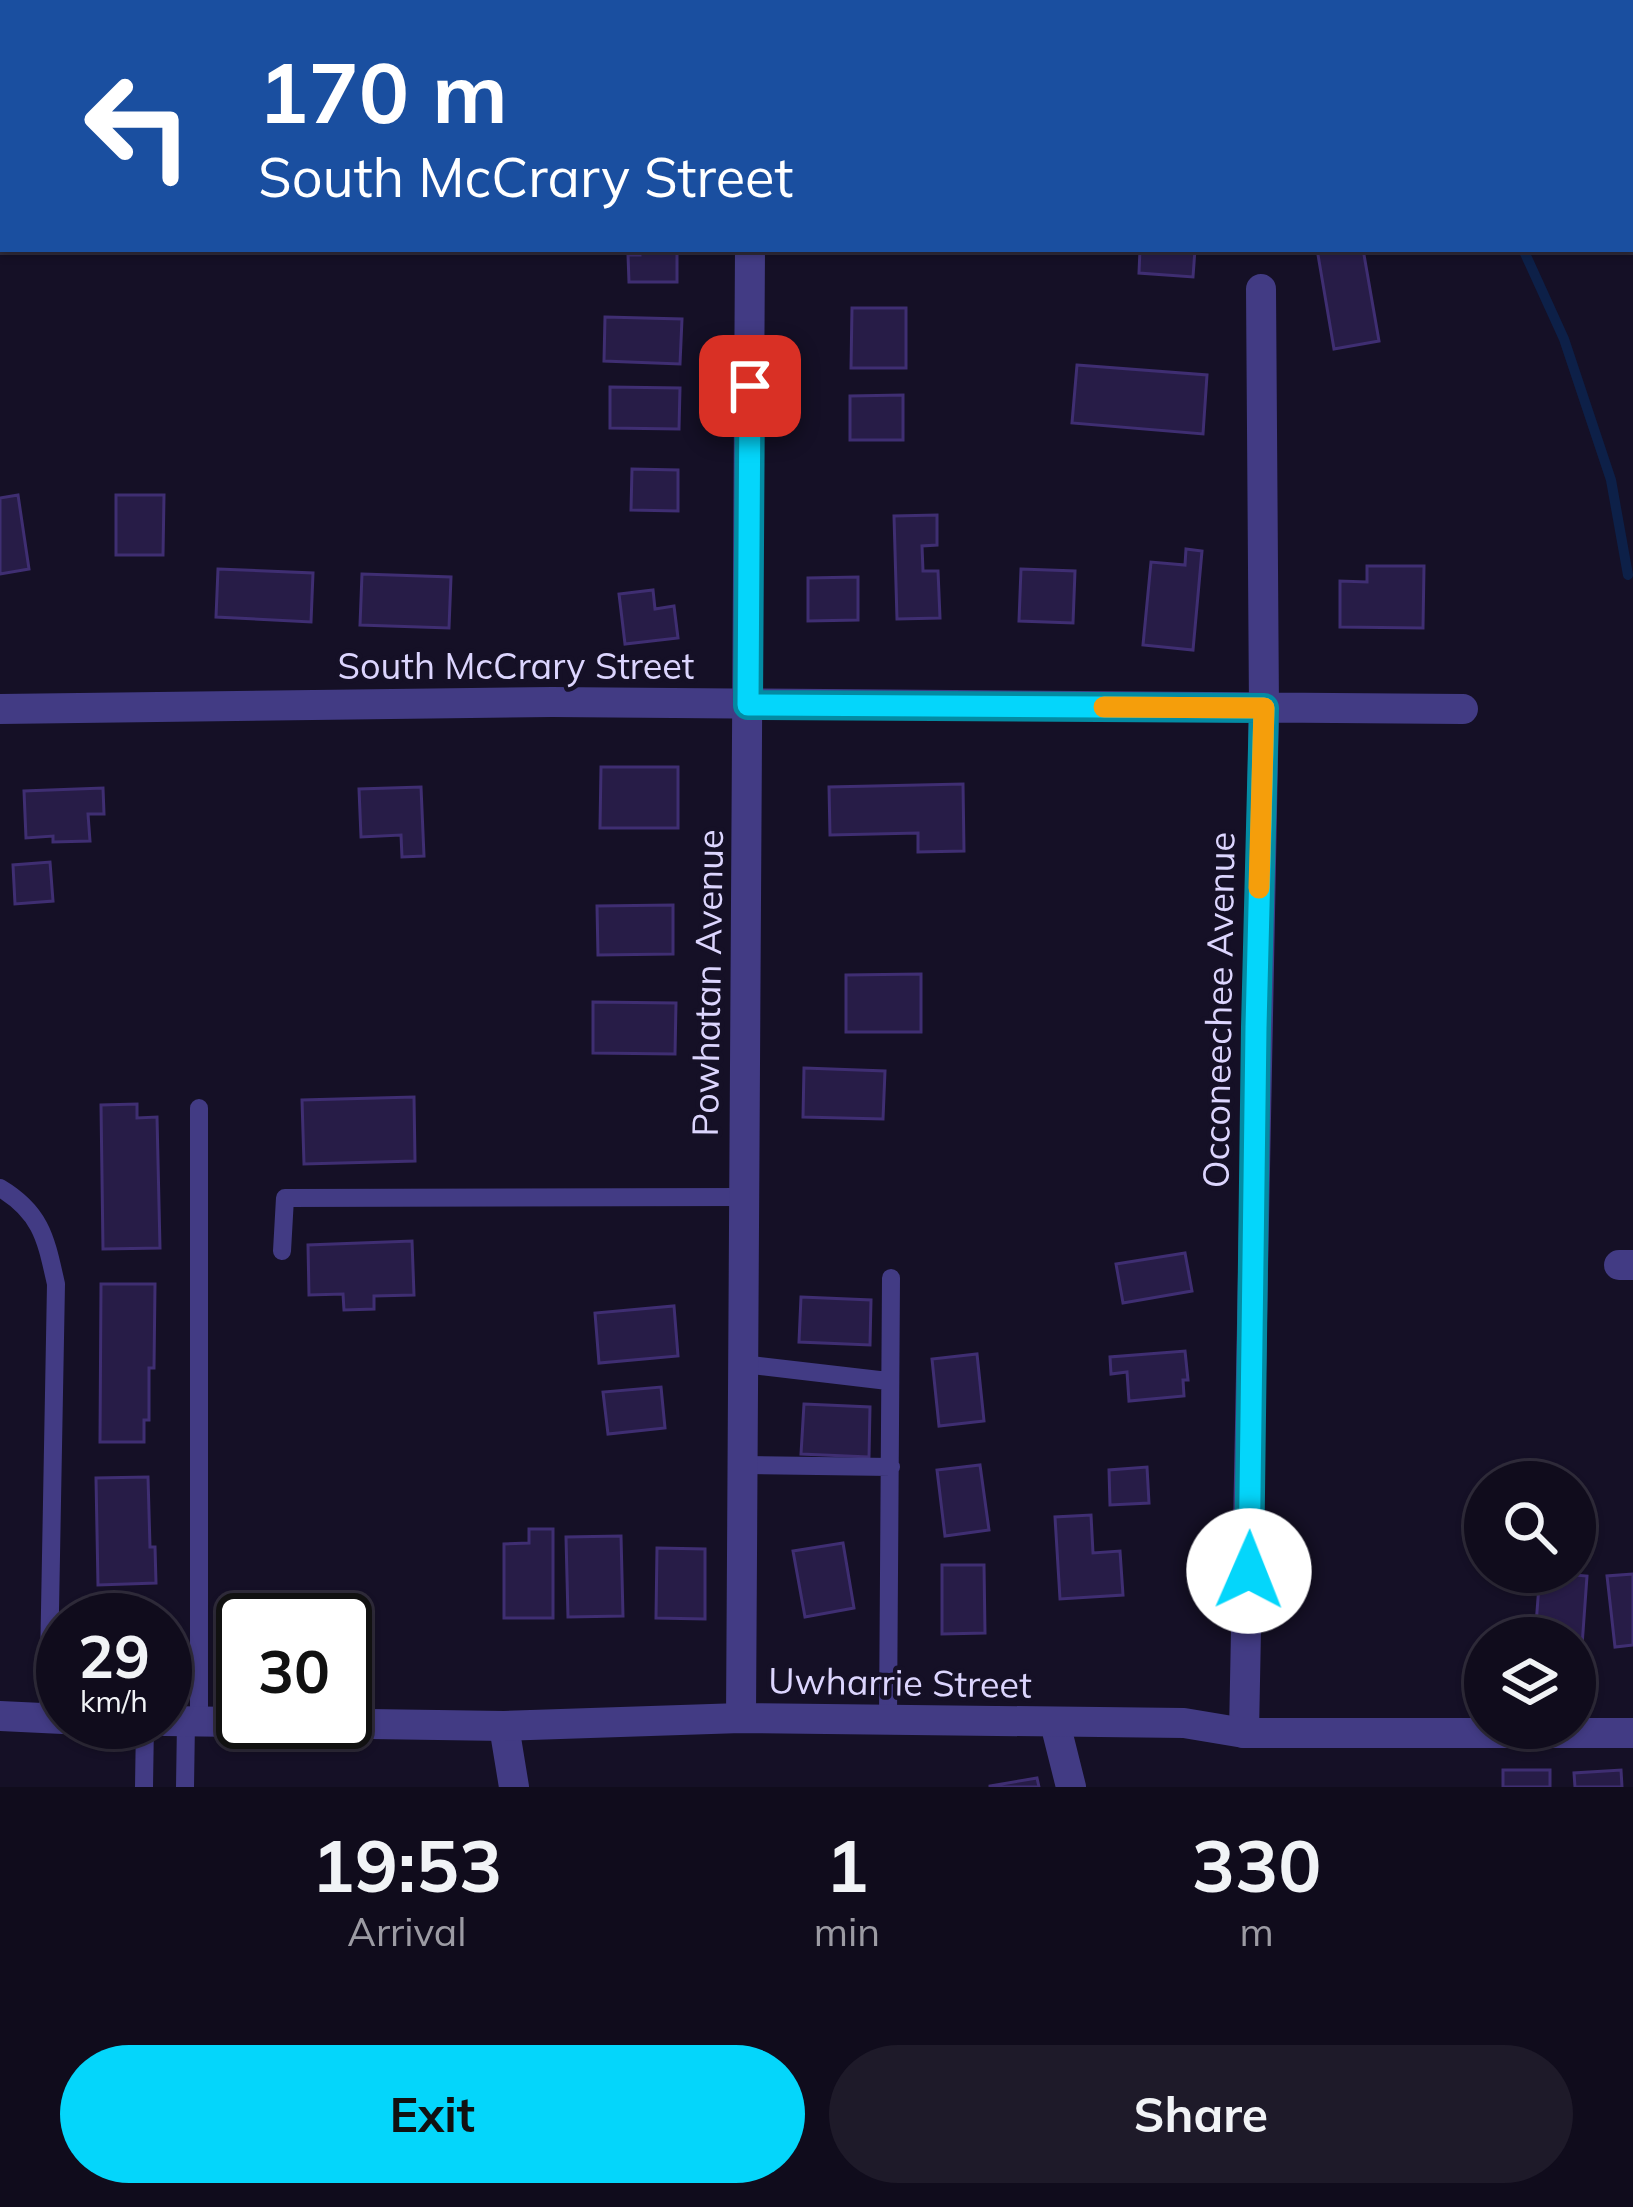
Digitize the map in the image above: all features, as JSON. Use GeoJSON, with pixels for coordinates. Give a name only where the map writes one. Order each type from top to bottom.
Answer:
{"type":"FeatureCollection","features":[{"type":"Feature","properties":{"kind":"street","name":"Powhatan Avenue"},"geometry":{"type":"LineString","coordinates":[[741,1718],[750,252]]}},
{"type":"Feature","properties":{"kind":"street","name":"Occoneechee Avenue"},"geometry":{"type":"LineString","coordinates":[[1244,1733],[1264,708],[1262,289]]}},
{"type":"Feature","properties":{"kind":"street","name":"South McCrary Street"},"geometry":{"type":"LineString","coordinates":[[0,709],[552,702],[1463,709]]}},
{"type":"Feature","properties":{"kind":"street"},"geometry":{"type":"LineString","coordinates":[[0,1716],[36,1718]]}},
{"type":"Feature","properties":{"kind":"street","name":"Uwharrie Street"},"geometry":{"type":"LineString","coordinates":[[192,1721],[504,1726],[741,1718],[1184,1723],[1244,1733],[1633,1732]]}},
{"type":"Feature","properties":{"kind":"street"},"geometry":{"type":"LineString","coordinates":[[1055,1723],[1071,1787]]}},
{"type":"Feature","properties":{"kind":"street"},"geometry":{"type":"LineString","coordinates":[[504,1726],[514,1787]]}},
{"type":"Feature","properties":{"kind":"lane"},"geometry":{"type":"LineString","coordinates":[[187,1593],[200,1108]]}},
{"type":"Feature","properties":{"kind":"lane"},"geometry":{"type":"LineString","coordinates":[[0,1188],[17,1199],[45,1232],[56,1284],[56,1593]]}},
{"type":"Feature","properties":{"kind":"lane"},"geometry":{"type":"LineString","coordinates":[[282,1251],[285,1198],[744,1197]]}},
{"type":"Feature","properties":{"kind":"lane"},"geometry":{"type":"LineString","coordinates":[[888,1720],[891,1278]]}},
{"type":"Feature","properties":{"kind":"lane"},"geometry":{"type":"LineString","coordinates":[[743,1364],[888,1381]]}},
{"type":"Feature","properties":{"kind":"lane"},"geometry":{"type":"LineString","coordinates":[[742,1465],[891,1467]]}},
{"type":"Feature","properties":{"kind":"lane"},"geometry":{"type":"LineString","coordinates":[[144,1787],[145,1749]]}},
{"type":"Feature","properties":{"kind":"lane"},"geometry":{"type":"LineString","coordinates":[[184,1749],[185,1787]]}},
{"type":"Feature","properties":{"kind":"building"},"geometry":{"type":"Polygon","coordinates":[[[677,252],[677,282],[629,282],[628,255],[677,252]]]}},
{"type":"Feature","properties":{"kind":"building"},"geometry":{"type":"Polygon","coordinates":[[[1140,252],[1195,252],[1193,277],[1139,273],[1140,252]]]}},
{"type":"Feature","properties":{"kind":"building"},"geometry":{"type":"Polygon","coordinates":[[[1318,252],[1364,252],[1379,341],[1334,349],[1318,252]]]}},
{"type":"Feature","properties":{"kind":"building"},"geometry":{"type":"Polygon","coordinates":[[[852,308],[906,308],[906,368],[851,368],[852,308]]]}},
{"type":"Feature","properties":{"kind":"building"},"geometry":{"type":"Polygon","coordinates":[[[605,317],[682,319],[680,364],[604,361],[605,317]]]}},
{"type":"Feature","properties":{"kind":"building"},"geometry":{"type":"Polygon","coordinates":[[[1077,365],[1207,375],[1203,434],[1072,423],[1077,365]]]}},
{"type":"Feature","properties":{"kind":"building"},"geometry":{"type":"Polygon","coordinates":[[[610,387],[680,388],[679,429],[610,428],[610,387]]]}},
{"type":"Feature","properties":{"kind":"building"},"geometry":{"type":"Polygon","coordinates":[[[903,395],[903,440],[850,440],[850,396],[903,395]]]}},
{"type":"Feature","properties":{"kind":"building"},"geometry":{"type":"Polygon","coordinates":[[[632,469],[678,470],[678,511],[631,510],[632,469]]]}},
{"type":"Feature","properties":{"kind":"building"},"geometry":{"type":"Polygon","coordinates":[[[18,495],[29,569],[0,574],[0,498],[18,495]]]}},
{"type":"Feature","properties":{"kind":"building"},"geometry":{"type":"Polygon","coordinates":[[[116,495],[164,495],[163,555],[116,555],[116,495]]]}},
{"type":"Feature","properties":{"kind":"building"},"geometry":{"type":"Polygon","coordinates":[[[937,515],[937,545],[922,546],[923,571],[938,571],[940,618],[897,619],[894,516],[937,515]]]}},
{"type":"Feature","properties":{"kind":"building"},"geometry":{"type":"Polygon","coordinates":[[[1186,549],[1202,551],[1193,650],[1143,645],[1151,562],[1185,565],[1186,549]]]}},
{"type":"Feature","properties":{"kind":"building"},"geometry":{"type":"Polygon","coordinates":[[[1367,566],[1424,566],[1423,628],[1340,627],[1340,581],[1367,582],[1367,566]]]}},
{"type":"Feature","properties":{"kind":"building"},"geometry":{"type":"Polygon","coordinates":[[[218,569],[313,573],[311,622],[216,617],[218,569]]]}},
{"type":"Feature","properties":{"kind":"building"},"geometry":{"type":"Polygon","coordinates":[[[1021,569],[1075,571],[1073,623],[1019,621],[1021,569]]]}},
{"type":"Feature","properties":{"kind":"building"},"geometry":{"type":"Polygon","coordinates":[[[362,574],[451,577],[449,628],[360,625],[362,574]]]}},
{"type":"Feature","properties":{"kind":"building"},"geometry":{"type":"Polygon","coordinates":[[[858,577],[858,620],[808,621],[808,578],[858,577]]]}},
{"type":"Feature","properties":{"kind":"building"},"geometry":{"type":"Polygon","coordinates":[[[653,590],[655,609],[674,606],[678,638],[625,644],[619,594],[653,590]]]}},
{"type":"Feature","properties":{"kind":"building"},"geometry":{"type":"Polygon","coordinates":[[[601,767],[678,767],[678,828],[600,828],[601,767]]]}},
{"type":"Feature","properties":{"kind":"building"},"geometry":{"type":"Polygon","coordinates":[[[963,784],[964,851],[918,852],[918,833],[830,835],[829,787],[963,784]]]}},
{"type":"Feature","properties":{"kind":"building"},"geometry":{"type":"Polygon","coordinates":[[[421,787],[424,856],[402,857],[401,835],[361,837],[359,789],[421,787]]]}},
{"type":"Feature","properties":{"kind":"building"},"geometry":{"type":"Polygon","coordinates":[[[103,788],[104,814],[88,814],[90,841],[26,838],[24,791],[103,788]]]}},
{"type":"Feature","properties":{"kind":"building"},"geometry":{"type":"Polygon","coordinates":[[[50,862],[53,901],[15,904],[13,865],[50,862]]]}},
{"type":"Feature","properties":{"kind":"building"},"geometry":{"type":"Polygon","coordinates":[[[673,905],[673,954],[598,955],[597,906],[673,905]]]}},
{"type":"Feature","properties":{"kind":"building"},"geometry":{"type":"Polygon","coordinates":[[[921,974],[921,1032],[846,1032],[846,975],[921,974]]]}},
{"type":"Feature","properties":{"kind":"building"},"geometry":{"type":"Polygon","coordinates":[[[593,1002],[676,1003],[675,1054],[593,1053],[593,1002]]]}},
{"type":"Feature","properties":{"kind":"building"},"geometry":{"type":"Polygon","coordinates":[[[804,1068],[885,1071],[883,1119],[803,1117],[804,1068]]]}},
{"type":"Feature","properties":{"kind":"building"},"geometry":{"type":"Polygon","coordinates":[[[414,1097],[415,1161],[304,1164],[302,1100],[414,1097]]]}},
{"type":"Feature","properties":{"kind":"building"},"geometry":{"type":"Polygon","coordinates":[[[137,1104],[137,1118],[157,1117],[160,1248],[103,1249],[101,1105],[137,1104]]]}},
{"type":"Feature","properties":{"kind":"building"},"geometry":{"type":"Polygon","coordinates":[[[412,1241],[414,1295],[374,1296],[374,1309],[344,1310],[343,1294],[309,1295],[308,1245],[412,1241]]]}},
{"type":"Feature","properties":{"kind":"building"},"geometry":{"type":"Polygon","coordinates":[[[1185,1253],[1192,1291],[1123,1303],[1116,1264],[1185,1253]]]}},
{"type":"Feature","properties":{"kind":"building"},"geometry":{"type":"Polygon","coordinates":[[[101,1284],[155,1284],[154,1368],[149,1368],[144,1442],[100,1442],[101,1284]]]}},
{"type":"Feature","properties":{"kind":"building"},"geometry":{"type":"Polygon","coordinates":[[[801,1297],[871,1300],[870,1345],[799,1342],[801,1297]]]}},
{"type":"Feature","properties":{"kind":"building"},"geometry":{"type":"Polygon","coordinates":[[[674,1306],[678,1356],[599,1363],[595,1313],[674,1306]]]}},
{"type":"Feature","properties":{"kind":"building"},"geometry":{"type":"Polygon","coordinates":[[[1185,1351],[1188,1380],[1183,1380],[1184,1396],[1129,1401],[1127,1372],[1111,1374],[1110,1357],[1185,1351]]]}},
{"type":"Feature","properties":{"kind":"building"},"geometry":{"type":"Polygon","coordinates":[[[977,1354],[984,1421],[939,1426],[932,1359],[977,1354]]]}},
{"type":"Feature","properties":{"kind":"building"},"geometry":{"type":"Polygon","coordinates":[[[661,1387],[665,1428],[608,1434],[603,1392],[661,1387]]]}},
{"type":"Feature","properties":{"kind":"building"},"geometry":{"type":"Polygon","coordinates":[[[804,1404],[870,1407],[869,1457],[801,1454],[804,1404]]]}},
{"type":"Feature","properties":{"kind":"building"},"geometry":{"type":"Polygon","coordinates":[[[980,1465],[989,1530],[945,1536],[937,1470],[980,1465]]]}},
{"type":"Feature","properties":{"kind":"building"},"geometry":{"type":"Polygon","coordinates":[[[1147,1467],[1149,1503],[1110,1505],[1109,1470],[1147,1467]]]}},
{"type":"Feature","properties":{"kind":"building"},"geometry":{"type":"Polygon","coordinates":[[[148,1477],[156,1583],[98,1585],[96,1478],[148,1477]]]}},
{"type":"Feature","properties":{"kind":"building"},"geometry":{"type":"Polygon","coordinates":[[[1091,1515],[1093,1553],[1120,1551],[1123,1595],[1060,1599],[1055,1517],[1091,1515]]]}},
{"type":"Feature","properties":{"kind":"building"},"geometry":{"type":"Polygon","coordinates":[[[529,1529],[553,1529],[553,1618],[504,1618],[504,1544],[529,1543],[529,1529]]]}},
{"type":"Feature","properties":{"kind":"building"},"geometry":{"type":"Polygon","coordinates":[[[621,1536],[623,1616],[568,1617],[566,1537],[621,1536]]]}},
{"type":"Feature","properties":{"kind":"building"},"geometry":{"type":"Polygon","coordinates":[[[843,1543],[854,1608],[805,1617],[793,1551],[843,1543]]]}},
{"type":"Feature","properties":{"kind":"building"},"geometry":{"type":"Polygon","coordinates":[[[657,1548],[705,1549],[705,1619],[656,1618],[657,1548]]]}},
{"type":"Feature","properties":{"kind":"building"},"geometry":{"type":"Polygon","coordinates":[[[942,1565],[984,1565],[985,1633],[942,1634],[942,1565]]]}},
{"type":"Feature","properties":{"kind":"building"},"geometry":{"type":"Polygon","coordinates":[[[1633,1574],[1633,1645],[1615,1647],[1607,1576],[1633,1574]]]}},
{"type":"Feature","properties":{"kind":"building"},"geometry":{"type":"Polygon","coordinates":[[[1538,1593],[1586,1593],[1584,1617],[1537,1617],[1538,1593]]]}},
{"type":"Feature","properties":{"kind":"building"},"geometry":{"type":"Polygon","coordinates":[[[1503,1770],[1550,1770],[1550,1787],[1503,1787],[1503,1770]]]}},
{"type":"Feature","properties":{"kind":"building"},"geometry":{"type":"Polygon","coordinates":[[[1621,1770],[1622,1787],[1575,1787],[1574,1773],[1621,1770]]]}},
{"type":"Feature","properties":{"kind":"building"},"geometry":{"type":"Polygon","coordinates":[[[1037,1778],[1039,1787],[990,1787],[990,1786],[1037,1778]]]}},
{"type":"Feature","properties":{"kind":"waterway"},"geometry":{"type":"LineString","coordinates":[[1524,252],[1564,339],[1611,480],[1628,575]]}},
{"type":"Feature","properties":{"kind":"slow traffic"},"geometry":{"type":"LineString","coordinates":[[1104,707],[1264,708],[1259,888]]}},
{"type":"Feature","properties":{"kind":"route"},"geometry":{"type":"LineString","coordinates":[[750,386],[748,705],[1264,708],[1249,1571]]}}]}
